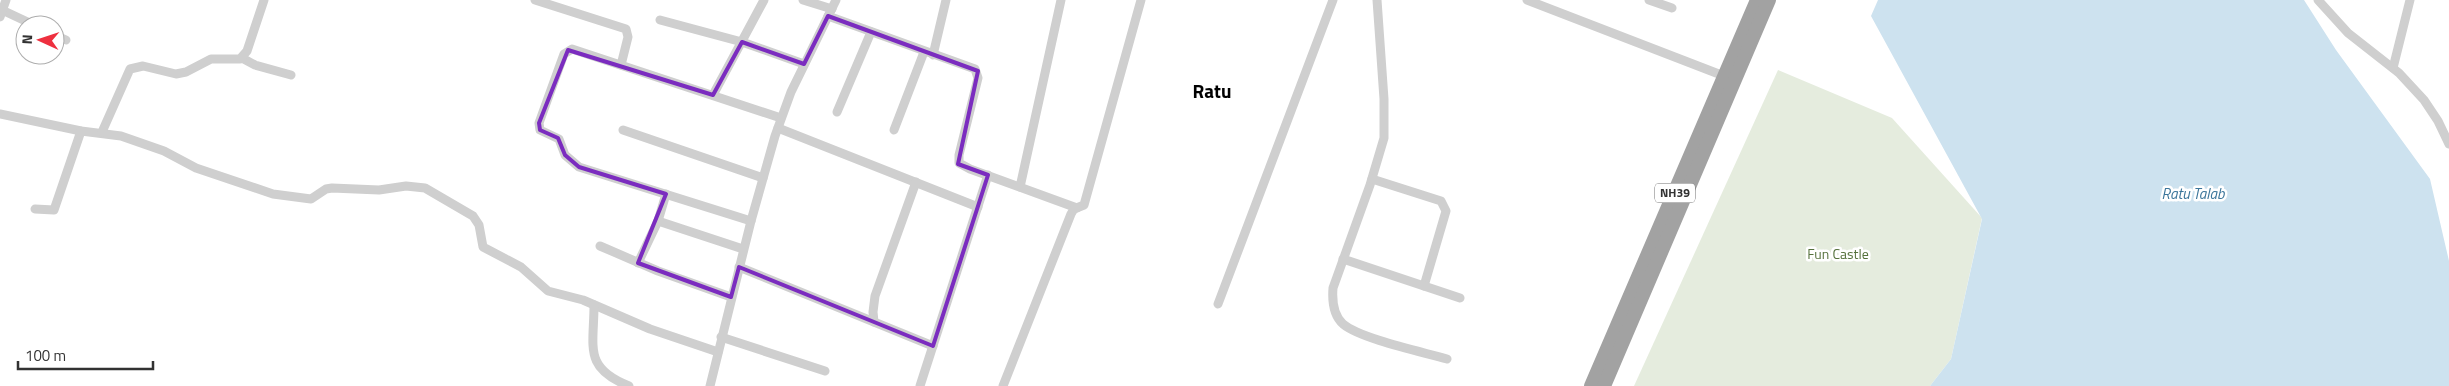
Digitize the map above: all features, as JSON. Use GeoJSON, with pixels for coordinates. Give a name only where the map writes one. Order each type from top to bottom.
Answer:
{"type":"FeatureCollection","features":[{"type":"Feature","properties":{"kind":"highway","name":"NH39"},"geometry":{"type":"LineString","coordinates":[[1591,386],[1757,0]]}},
{"type":"Feature","properties":{"kind":"highway","name":"NH39"},"geometry":{"type":"LineString","coordinates":[[1604,386],[1769,0]]}},
{"type":"Feature","properties":{"kind":"street"},"geometry":{"type":"LineString","coordinates":[[6,0],[1,14],[15,19]]}},
{"type":"Feature","properties":{"kind":"street"},"geometry":{"type":"LineString","coordinates":[[102,132],[130,69],[144,66],[176,74],[186,72],[211,59],[236,60],[242,58],[247,51],[264,0]]}},
{"type":"Feature","properties":{"kind":"street"},"geometry":{"type":"LineString","coordinates":[[534,0],[626,29],[628,37],[621,65]]}},
{"type":"Feature","properties":{"kind":"street"},"geometry":{"type":"LineString","coordinates":[[713,96],[764,0]]}},
{"type":"Feature","properties":{"kind":"street"},"geometry":{"type":"LineString","coordinates":[[803,0],[871,32],[978,71],[976,91],[958,159],[961,165],[1076,208]]}},
{"type":"Feature","properties":{"kind":"street"},"geometry":{"type":"LineString","coordinates":[[710,386],[762,178],[781,118],[804,64],[836,0]]}},
{"type":"Feature","properties":{"kind":"street"},"geometry":{"type":"LineString","coordinates":[[894,130],[928,53],[946,0]]}},
{"type":"Feature","properties":{"kind":"street"},"geometry":{"type":"LineString","coordinates":[[1020,187],[1061,0]]}},
{"type":"Feature","properties":{"kind":"street"},"geometry":{"type":"LineString","coordinates":[[1002,386],[1071,214],[1076,208],[1084,205],[1141,0]]}},
{"type":"Feature","properties":{"kind":"street"},"geometry":{"type":"LineString","coordinates":[[1218,304],[1333,0]]}},
{"type":"Feature","properties":{"kind":"street"},"geometry":{"type":"LineString","coordinates":[[1377,0],[1385,119],[1384,138],[1372,180],[1333,288],[1332,301],[1335,312],[1343,324],[1372,338],[1447,359]]}},
{"type":"Feature","properties":{"kind":"street"},"geometry":{"type":"LineString","coordinates":[[1527,0],[1724,76]]}},
{"type":"Feature","properties":{"kind":"street"},"geometry":{"type":"LineString","coordinates":[[1552,10],[1556,0]]}},
{"type":"Feature","properties":{"kind":"street"},"geometry":{"type":"LineString","coordinates":[[1649,0],[1672,8]]}},
{"type":"Feature","properties":{"kind":"street"},"geometry":{"type":"LineString","coordinates":[[2318,0],[2348,33],[2393,68],[2424,100],[2438,121],[2449,144]]}},
{"type":"Feature","properties":{"kind":"street"},"geometry":{"type":"LineString","coordinates":[[2393,68],[2410,0]]}},
{"type":"Feature","properties":{"kind":"street"},"geometry":{"type":"LineString","coordinates":[[660,20],[742,42],[804,64]]}},
{"type":"Feature","properties":{"kind":"street"},"geometry":{"type":"LineString","coordinates":[[837,112],[871,32]]}},
{"type":"Feature","properties":{"kind":"street"},"geometry":{"type":"LineString","coordinates":[[751,221],[579,167],[565,155],[559,139],[540,128],[539,123],[566,51],[576,49],[781,118]]}},
{"type":"Feature","properties":{"kind":"street"},"geometry":{"type":"LineString","coordinates":[[242,58],[255,65],[290,75]]}},
{"type":"Feature","properties":{"kind":"street"},"geometry":{"type":"LineString","coordinates":[[0,114],[81,131],[102,132],[141,142],[196,168],[228,180],[300,199],[316,198],[326,189],[332,188],[379,190],[406,186],[425,188],[473,216],[479,225],[482,244],[486,250],[522,267],[548,291],[594,305],[650,329],[718,352]]}},
{"type":"Feature","properties":{"kind":"street"},"geometry":{"type":"LineString","coordinates":[[778,128],[978,207]]}},
{"type":"Feature","properties":{"kind":"street"},"geometry":{"type":"LineString","coordinates":[[623,130],[762,178]]}},
{"type":"Feature","properties":{"kind":"street"},"geometry":{"type":"LineString","coordinates":[[35,209],[54,210],[81,131]]}},
{"type":"Feature","properties":{"kind":"street"},"geometry":{"type":"LineString","coordinates":[[920,386],[988,175]]}},
{"type":"Feature","properties":{"kind":"street"},"geometry":{"type":"LineString","coordinates":[[1372,180],[1442,201],[1444,204],[1446,211],[1424,286]]}},
{"type":"Feature","properties":{"kind":"street"},"geometry":{"type":"LineString","coordinates":[[874,322],[875,296],[916,182]]}},
{"type":"Feature","properties":{"kind":"street"},"geometry":{"type":"LineString","coordinates":[[638,263],[658,221],[666,194]]}},
{"type":"Feature","properties":{"kind":"street"},"geometry":{"type":"LineString","coordinates":[[658,221],[744,249]]}},
{"type":"Feature","properties":{"kind":"street"},"geometry":{"type":"LineString","coordinates":[[600,246],[638,263],[731,297]]}},
{"type":"Feature","properties":{"kind":"street"},"geometry":{"type":"LineString","coordinates":[[1343,259],[1460,298]]}},
{"type":"Feature","properties":{"kind":"street"},"geometry":{"type":"LineString","coordinates":[[739,268],[933,346]]}},
{"type":"Feature","properties":{"kind":"street"},"geometry":{"type":"LineString","coordinates":[[594,305],[595,363],[606,376],[629,386]]}},
{"type":"Feature","properties":{"kind":"street"},"geometry":{"type":"LineString","coordinates":[[721,337],[826,371]]}},
{"type":"Feature","properties":{"kind":"highlighted area"},"geometry":{"type":"Polygon","coordinates":[[[828,16],[978,71],[958,164],[988,175],[933,346],[739,267],[731,297],[638,263],[666,194],[579,167],[565,155],[558,138],[540,130],[539,123],[568,50],[713,95],[742,42],[804,64],[828,16]]]}},
{"type":"Feature","properties":{"kind":"green space","name":"Fun Castle"},"geometry":{"type":"Polygon","coordinates":[[[1778,70],[1892,118],[1982,218],[1951,359],[1930,386],[1634,386],[1778,70]]]}},
{"type":"Feature","properties":{"kind":"water","name":"Ratu Talab"},"geometry":{"type":"Polygon","coordinates":[[[1878,0],[2304,0],[2336,50],[2430,179],[2449,261],[2449,386],[1930,386],[1951,359],[1982,219],[1871,16],[1878,0]]]}},
{"type":"Feature","properties":{"kind":"district","name":"Ratu"},"geometry":{"type":"Point","coordinates":[1212,91]}}]}
